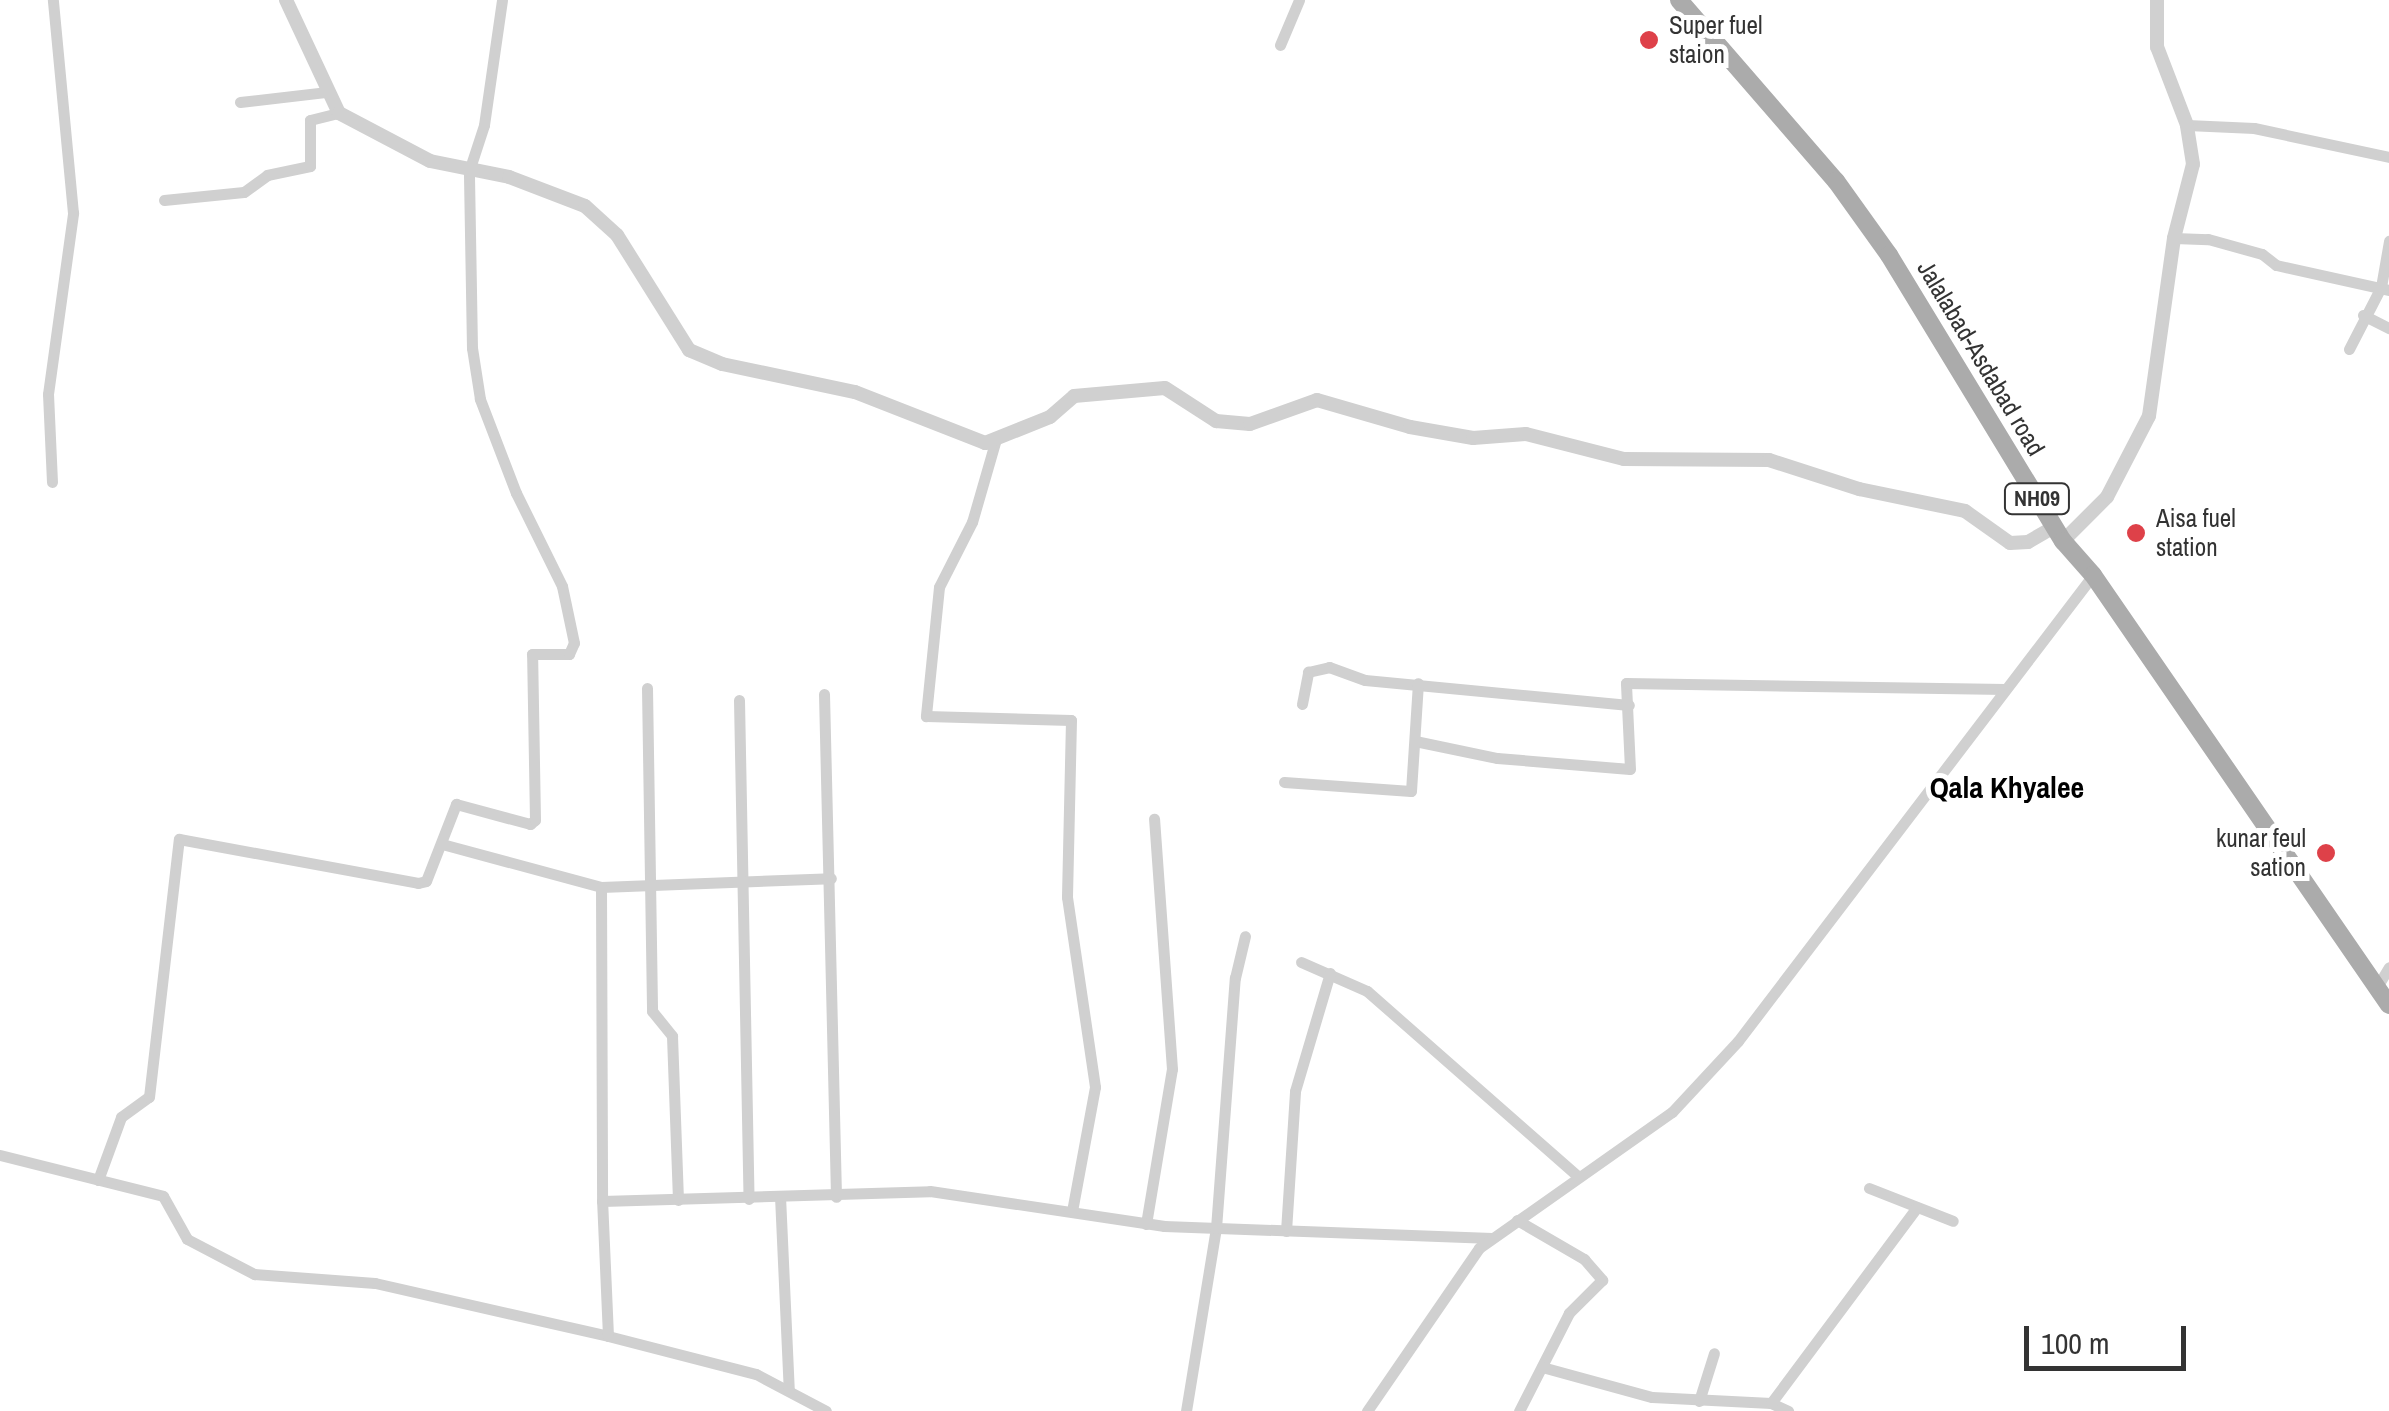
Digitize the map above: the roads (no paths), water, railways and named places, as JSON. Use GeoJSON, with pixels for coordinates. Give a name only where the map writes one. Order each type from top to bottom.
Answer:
{"type":"FeatureCollection","features":[{"type":"Feature","properties":{"kind":"main road","name":"Jalalabad-Asdabad road"},"geometry":{"type":"LineString","coordinates":[[1679,0],[1836,182],[1889,255],[2058,534],[2093,575],[2389,1005]]}},
{"type":"Feature","properties":{"kind":"street"},"geometry":{"type":"LineString","coordinates":[[52,482],[48,394],[73,213],[53,0]]}},
{"type":"Feature","properties":{"kind":"street"},"geometry":{"type":"LineString","coordinates":[[286,0],[339,113],[430,161],[540,187],[585,206],[617,234],[690,350],[722,364],[856,392],[985,442],[1050,417],[1074,396],[1135,386],[1165,388],[1216,422],[1250,424],[1317,400],[1410,427],[1473,438],[1526,434],[1624,459],[1768,460],[1859,489],[1965,511],[2010,543],[2058,534],[2106,497],[2145,427],[2174,238],[2193,164],[2187,125],[2156,47],[2157,0]]}},
{"type":"Feature","properties":{"kind":"street"},"geometry":{"type":"LineString","coordinates":[[98,1180],[121,1117],[149,1098],[179,839],[418,883],[426,880],[456,804],[530,824],[535,820],[532,654],[569,654],[574,643],[562,586],[480,399],[472,348],[469,171],[484,125],[502,0]]}},
{"type":"Feature","properties":{"kind":"street"},"geometry":{"type":"LineString","coordinates":[[1280,45],[1299,0]]}},
{"type":"Feature","properties":{"kind":"street"},"geometry":{"type":"LineString","coordinates":[[240,102],[327,92]]}},
{"type":"Feature","properties":{"kind":"street"},"geometry":{"type":"LineString","coordinates":[[164,200],[244,192],[267,175],[310,166],[310,120],[339,113]]}},
{"type":"Feature","properties":{"kind":"street"},"geometry":{"type":"LineString","coordinates":[[2187,125],[2254,128],[2389,158]]}},
{"type":"Feature","properties":{"kind":"street"},"geometry":{"type":"LineString","coordinates":[[2174,238],[2208,239],[2276,265],[2385,288]]}},
{"type":"Feature","properties":{"kind":"street"},"geometry":{"type":"LineString","coordinates":[[2349,349],[2363,315],[2385,288],[2389,241]]}},
{"type":"Feature","properties":{"kind":"street"},"geometry":{"type":"LineString","coordinates":[[2363,315],[2389,328]]}},
{"type":"Feature","properties":{"kind":"street"},"geometry":{"type":"LineString","coordinates":[[996,439],[972,522],[939,587],[926,716],[1071,720],[1067,897],[1095,1086],[1072,1211]]}},
{"type":"Feature","properties":{"kind":"street"},"geometry":{"type":"LineString","coordinates":[[1367,1411],[1492,1238],[1672,1112],[1738,1042],[2093,575]]}},
{"type":"Feature","properties":{"kind":"street"},"geometry":{"type":"LineString","coordinates":[[1302,704],[1308,672],[1329,667],[1365,680],[1629,704]]}},
{"type":"Feature","properties":{"kind":"street"},"geometry":{"type":"LineString","coordinates":[[1284,782],[1411,791],[1418,683]]}},
{"type":"Feature","properties":{"kind":"street"},"geometry":{"type":"LineString","coordinates":[[1414,741],[1497,758],[1630,770],[1626,684],[2005,689]]}},
{"type":"Feature","properties":{"kind":"street"},"geometry":{"type":"LineString","coordinates":[[647,688],[652,1011],[672,1036],[678,1200]]}},
{"type":"Feature","properties":{"kind":"street"},"geometry":{"type":"LineString","coordinates":[[824,694],[836,1197]]}},
{"type":"Feature","properties":{"kind":"street"},"geometry":{"type":"LineString","coordinates":[[739,700],[738,882],[749,1199]]}},
{"type":"Feature","properties":{"kind":"street"},"geometry":{"type":"LineString","coordinates":[[1146,1224],[1172,1070],[1154,819]]}},
{"type":"Feature","properties":{"kind":"street"},"geometry":{"type":"LineString","coordinates":[[442,844],[602,887],[831,878]]}},
{"type":"Feature","properties":{"kind":"street"},"geometry":{"type":"LineString","coordinates":[[602,887],[602,1201],[608,1336]]}},
{"type":"Feature","properties":{"kind":"street"},"geometry":{"type":"LineString","coordinates":[[1186,1411],[1216,1228],[1235,978],[1245,936]]}},
{"type":"Feature","properties":{"kind":"street"},"geometry":{"type":"LineString","coordinates":[[1301,962],[1366,991],[1579,1176]]}},
{"type":"Feature","properties":{"kind":"street"},"geometry":{"type":"LineString","coordinates":[[2377,987],[2389,966]]}},
{"type":"Feature","properties":{"kind":"street"},"geometry":{"type":"LineString","coordinates":[[1286,1230],[1296,1091],[1330,973]]}},
{"type":"Feature","properties":{"kind":"street"},"geometry":{"type":"LineString","coordinates":[[0,1155],[163,1196],[187,1239],[254,1274],[375,1284],[608,1336],[756,1374],[826,1411]]}},
{"type":"Feature","properties":{"kind":"street"},"geometry":{"type":"LineString","coordinates":[[1868,1188],[1952,1221]]}},
{"type":"Feature","properties":{"kind":"street"},"geometry":{"type":"LineString","coordinates":[[602,1201],[836,1197],[930,1190],[1146,1224],[1492,1238]]}},
{"type":"Feature","properties":{"kind":"street"},"geometry":{"type":"LineString","coordinates":[[780,1196],[790,1391]]}},
{"type":"Feature","properties":{"kind":"street"},"geometry":{"type":"LineString","coordinates":[[1772,1403],[1917,1207]]}},
{"type":"Feature","properties":{"kind":"street"},"geometry":{"type":"LineString","coordinates":[[1516,1220],[1602,1276],[1569,1313],[1519,1411]]}},
{"type":"Feature","properties":{"kind":"street"},"geometry":{"type":"LineString","coordinates":[[1699,1401],[1714,1353]]}},
{"type":"Feature","properties":{"kind":"street"},"geometry":{"type":"LineString","coordinates":[[1542,1367],[1633,1393],[1699,1401],[1772,1403],[1788,1411]]}},
{"type":"Feature","properties":{"kind":"place","name":"Super fuel staion"},"geometry":{"type":"Point","coordinates":[1649,40]}},
{"type":"Feature","properties":{"kind":"place","name":"Aisa fuel station"},"geometry":{"type":"Point","coordinates":[2136,533]}},
{"type":"Feature","properties":{"kind":"place","name":"kunar feul sation"},"geometry":{"type":"Point","coordinates":[2326,853]}},
{"type":"Feature","properties":{"kind":"district","name":"Qala Khyalee"},"geometry":{"type":"Point","coordinates":[2007,787]}}]}
